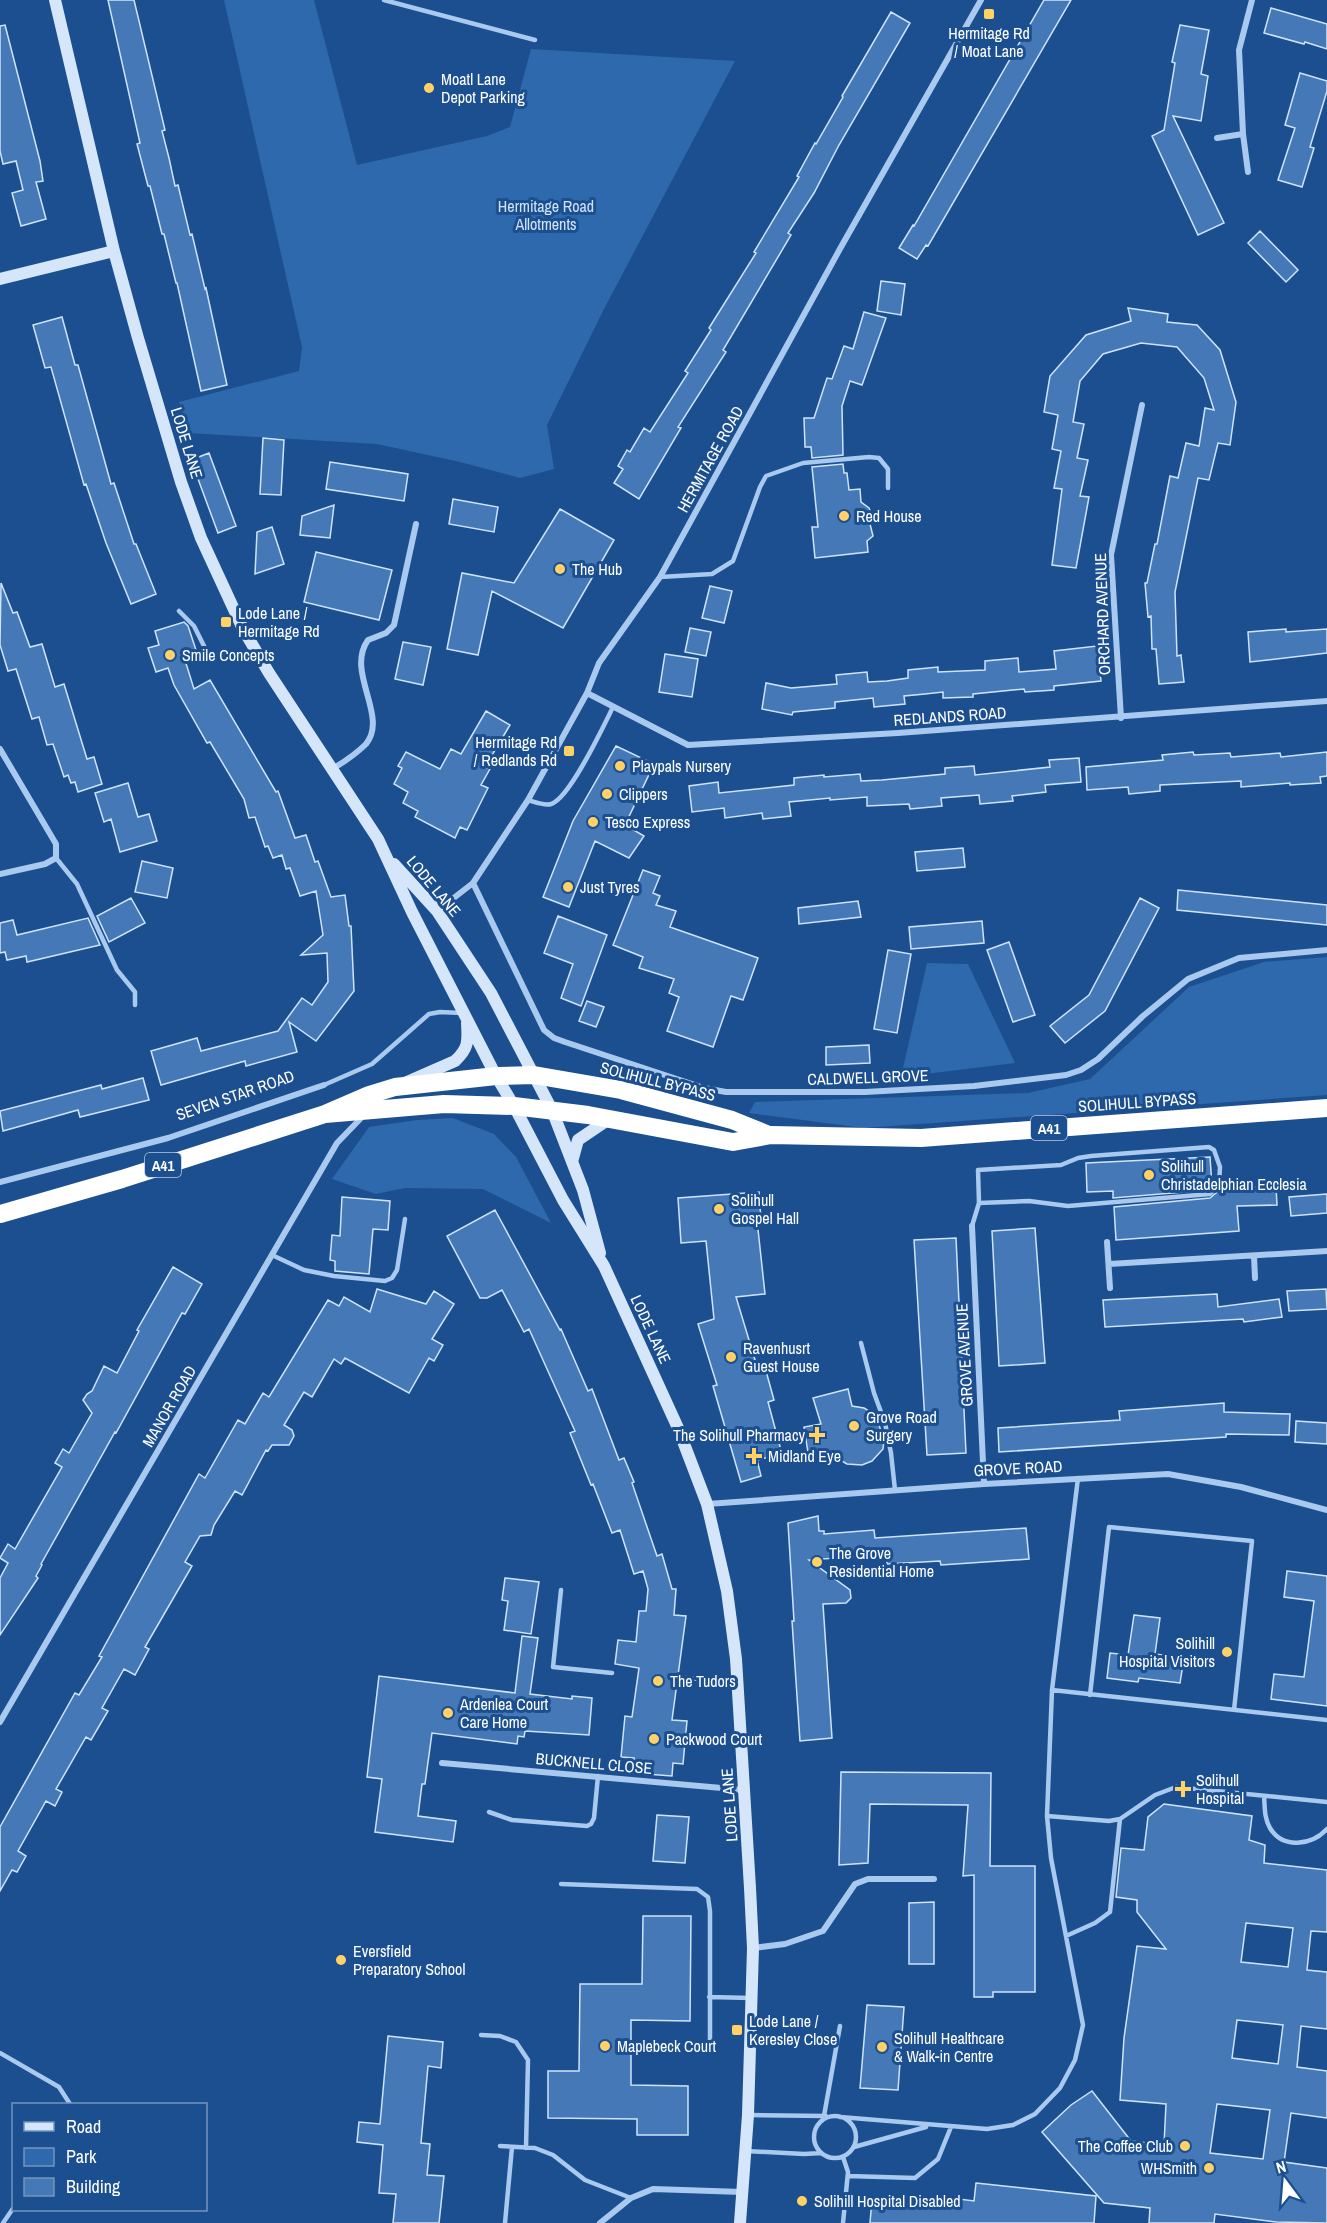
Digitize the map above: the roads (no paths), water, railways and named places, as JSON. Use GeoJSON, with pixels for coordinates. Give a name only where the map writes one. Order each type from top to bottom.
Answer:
{"type":"FeatureCollection","features":[{"type":"Feature","properties":{"kind":"highway","name":"A41"},"geometry":{"type":"LineString","coordinates":[[0,1214],[122,1179],[325,1114],[369,1095],[395,1087],[496,1076],[534,1075]]}},
{"type":"Feature","properties":{"kind":"highway","name":"SOLIHULL BYPASS"},"geometry":{"type":"LineString","coordinates":[[534,1075],[639,1094],[732,1120],[771,1135]]}},
{"type":"Feature","properties":{"kind":"highway","name":"A41"},"geometry":{"type":"LineString","coordinates":[[325,1114],[444,1104],[514,1106],[552,1110]]}},
{"type":"Feature","properties":{"kind":"highway","name":"SOLIHULL BYPASS"},"geometry":{"type":"LineString","coordinates":[[552,1110],[733,1142],[771,1135],[921,1138],[1327,1108]]}},
{"type":"Feature","properties":{"kind":"main road","name":"LODE LANE"},"geometry":{"type":"LineString","coordinates":[[55,0],[114,251],[138,338],[181,482],[211,560],[256,652],[331,770],[386,854],[437,911],[491,993],[552,1110],[582,1190],[604,1266]]}},
{"type":"Feature","properties":{"kind":"main road"},"geometry":{"type":"LineString","coordinates":[[0,279],[114,251]]}},
{"type":"Feature","properties":{"kind":"main road","name":"LODE LANE"},"geometry":{"type":"LineString","coordinates":[[386,854],[412,912],[496,1076],[563,1200],[604,1266],[678,1428],[707,1504],[727,1591],[737,1682],[753,1948],[748,2115],[740,2223]]}},
{"type":"Feature","properties":{"kind":"main road"},"geometry":{"type":"LineString","coordinates":[[395,1087],[454,1061],[461,1055],[468,1044],[466,1016]]}},
{"type":"Feature","properties":{"kind":"main road"},"geometry":{"type":"LineString","coordinates":[[572,1162],[578,1140],[609,1119]]}},
{"type":"Feature","properties":{"kind":"street","name":"HERMITAGE ROAD"},"geometry":{"type":"LineString","coordinates":[[437,911],[473,883],[528,800],[587,693],[599,663],[660,577],[841,247],[981,0]]}},
{"type":"Feature","properties":{"kind":"street"},"geometry":{"type":"LineString","coordinates":[[1248,172],[1243,134],[1239,50],[1252,0]]}},
{"type":"Feature","properties":{"kind":"street"},"geometry":{"type":"LineString","coordinates":[[1217,138],[1243,134]]}},
{"type":"Feature","properties":{"kind":"street","name":"ORCHARD AVENUE"},"geometry":{"type":"LineString","coordinates":[[1121,718],[1111,555],[1142,405]]}},
{"type":"Feature","properties":{"kind":"street"},"geometry":{"type":"LineString","coordinates":[[331,770],[350,758],[366,744],[370,736],[372,718],[359,659],[368,640],[386,633],[394,625],[416,524]]}},
{"type":"Feature","properties":{"kind":"street","name":"REDLANDS ROAD"},"geometry":{"type":"LineString","coordinates":[[587,693],[687,746],[1121,718],[1327,701]]}},
{"type":"Feature","properties":{"kind":"street"},"geometry":{"type":"LineString","coordinates":[[0,749],[56,844],[56,858],[45,864],[0,874]]}},
{"type":"Feature","properties":{"kind":"street","name":"CALDWELL GROVE"},"geometry":{"type":"LineString","coordinates":[[473,883],[544,1030],[554,1038],[565,1042],[704,1088],[726,1092],[865,1092],[974,1086],[1066,1075],[1098,1059],[1143,1016],[1188,979],[1239,958],[1327,950]]}},
{"type":"Feature","properties":{"kind":"street","name":"SEVEN STAR ROAD"},"geometry":{"type":"LineString","coordinates":[[0,1182],[168,1138],[324,1085]]}},
{"type":"Feature","properties":{"kind":"street","name":"MANOR ROAD"},"geometry":{"type":"LineString","coordinates":[[0,1722],[337,1143],[369,1110]]}},
{"type":"Feature","properties":{"kind":"street","name":"GROVE AVENUE"},"geometry":{"type":"LineString","coordinates":[[972,1226],[984,1484]]}},
{"type":"Feature","properties":{"kind":"street"},"geometry":{"type":"LineString","coordinates":[[1107,1242],[1110,1288]]}},
{"type":"Feature","properties":{"kind":"street"},"geometry":{"type":"LineString","coordinates":[[1109,1264],[1327,1251]]}},
{"type":"Feature","properties":{"kind":"street"},"geometry":{"type":"LineString","coordinates":[[1254,1256],[1255,1278]]}},
{"type":"Feature","properties":{"kind":"street","name":"GROVE ROAD"},"geometry":{"type":"LineString","coordinates":[[707,1504],[984,1484],[1168,1474],[1241,1487],[1327,1510]]}},
{"type":"Feature","properties":{"kind":"street","name":"BUCKNELL CLOSE"},"geometry":{"type":"LineString","coordinates":[[442,1763],[744,1790]]}},
{"type":"Feature","properties":{"kind":"street"},"geometry":{"type":"LineString","coordinates":[[753,1948],[785,1944],[823,1931],[855,1884],[868,1879],[934,1879]]}},
{"type":"Feature","properties":{"kind":"street"},"geometry":{"type":"LineString","coordinates":[[600,2223],[631,2198],[653,2188],[742,2192]]}},
{"type":"Feature","properties":{"kind":"lane"},"geometry":{"type":"LineString","coordinates":[[384,0],[536,40]]}},
{"type":"Feature","properties":{"kind":"lane"},"geometry":{"type":"LineString","coordinates":[[660,577],[712,574],[733,561],[759,487],[766,476],[803,463],[879,458],[888,469],[888,488]]}},
{"type":"Feature","properties":{"kind":"lane"},"geometry":{"type":"LineString","coordinates":[[179,611],[194,626],[209,656],[256,652]]}},
{"type":"Feature","properties":{"kind":"lane"},"geometry":{"type":"LineString","coordinates":[[528,800],[548,806],[555,802],[578,774],[613,707]]}},
{"type":"Feature","properties":{"kind":"lane"},"geometry":{"type":"LineString","coordinates":[[56,858],[77,884],[117,970],[135,992],[135,1005]]}},
{"type":"Feature","properties":{"kind":"lane","name":"SEVEN STAR ROAD"},"geometry":{"type":"LineString","coordinates":[[324,1085],[372,1064],[429,1014],[440,1012],[466,1016]]}},
{"type":"Feature","properties":{"kind":"lane"},"geometry":{"type":"LineString","coordinates":[[972,1226],[979,1203],[978,1170],[1061,1165],[1078,1158],[1091,1156],[1209,1147],[1214,1150],[1220,1167],[1219,1185],[1210,1194],[1068,1206],[1029,1201],[979,1203]]}},
{"type":"Feature","properties":{"kind":"lane"},"geometry":{"type":"LineString","coordinates":[[272,1255],[304,1270],[334,1276],[385,1281],[396,1274],[405,1219]]}},
{"type":"Feature","properties":{"kind":"lane"},"geometry":{"type":"LineString","coordinates":[[861,1343],[874,1393],[885,1423],[895,1490]]}},
{"type":"Feature","properties":{"kind":"lane"},"geometry":{"type":"LineString","coordinates":[[748,2115],[825,2116],[987,2129],[1012,2126],[1035,2114],[1060,2088],[1075,2060],[1083,2025],[1051,1858],[1047,1816],[1052,1690],[1078,1478]]}},
{"type":"Feature","properties":{"kind":"lane"},"geometry":{"type":"LineString","coordinates":[[1090,1695],[1109,1527],[1252,1541],[1234,1710]]}},
{"type":"Feature","properties":{"kind":"lane"},"geometry":{"type":"LineString","coordinates":[[561,1590],[553,1667],[612,1672]]}},
{"type":"Feature","properties":{"kind":"lane"},"geometry":{"type":"LineString","coordinates":[[686,1678],[737,1682]]}},
{"type":"Feature","properties":{"kind":"lane"},"geometry":{"type":"LineString","coordinates":[[1052,1690],[1327,1720]]}},
{"type":"Feature","properties":{"kind":"lane"},"geometry":{"type":"LineString","coordinates":[[489,1812],[512,1820],[587,1826],[594,1818],[598,1776]]}},
{"type":"Feature","properties":{"kind":"lane"},"geometry":{"type":"LineString","coordinates":[[1047,1816],[1120,1820],[1155,1795],[1176,1788],[1327,1802]]}},
{"type":"Feature","properties":{"kind":"lane"},"geometry":{"type":"LineString","coordinates":[[1264,1796],[1265,1816],[1278,1837],[1288,1842],[1298,1843],[1314,1840],[1327,1829]]}},
{"type":"Feature","properties":{"kind":"lane"},"geometry":{"type":"LineString","coordinates":[[1066,1936],[1104,1918],[1110,1912],[1120,1820]]}},
{"type":"Feature","properties":{"kind":"lane"},"geometry":{"type":"LineString","coordinates":[[561,1884],[698,1888],[708,1897],[710,1911],[710,2046]]}},
{"type":"Feature","properties":{"kind":"lane"},"geometry":{"type":"LineString","coordinates":[[709,1997],[751,1998]]}},
{"type":"Feature","properties":{"kind":"lane"},"geometry":{"type":"LineString","coordinates":[[825,2116],[840,2026]]}},
{"type":"Feature","properties":{"kind":"lane"},"geometry":{"type":"LineString","coordinates":[[481,2035],[500,2036],[516,2042],[528,2060],[526,2148]]}},
{"type":"Feature","properties":{"kind":"lane"},"geometry":{"type":"LineString","coordinates":[[0,2053],[59,2087],[69,2103]]}},
{"type":"Feature","properties":{"kind":"lane"},"geometry":{"type":"LineString","coordinates":[[821,2153],[815,2141],[817,2128],[824,2120],[837,2117],[845,2119],[854,2128],[856,2140],[854,2147]]}},
{"type":"Feature","properties":{"kind":"lane"},"geometry":{"type":"LineString","coordinates":[[746,2151],[821,2153],[832,2158],[843,2157],[854,2147],[874,2139],[932,2126]]}},
{"type":"Feature","properties":{"kind":"lane"},"geometry":{"type":"LineString","coordinates":[[848,2176],[915,2178],[938,2159],[951,2127]]}},
{"type":"Feature","properties":{"kind":"lane"},"geometry":{"type":"LineString","coordinates":[[500,2146],[535,2148],[553,2156],[585,2180],[631,2198]]}},
{"type":"Feature","properties":{"kind":"lane"},"geometry":{"type":"LineString","coordinates":[[505,2223],[512,2146]]}},
{"type":"Feature","properties":{"kind":"lane"},"geometry":{"type":"LineString","coordinates":[[843,2157],[848,2176],[843,2223]]}},
{"type":"Feature","properties":{"kind":"lane"},"geometry":{"type":"LineString","coordinates":[[3,2223],[12,2209]]}},
{"type":"Feature","properties":{"kind":"place","name":"Hermitage Rd / Moat Lane"},"geometry":{"type":"Point","coordinates":[989,14]}},
{"type":"Feature","properties":{"kind":"place","name":"Moatl Lane Depot Parking"},"geometry":{"type":"Point","coordinates":[429,88]}},
{"type":"Feature","properties":{"kind":"place","name":"Red House"},"geometry":{"type":"Point","coordinates":[844,516]}},
{"type":"Feature","properties":{"kind":"place","name":"The Hub"},"geometry":{"type":"Point","coordinates":[560,569]}},
{"type":"Feature","properties":{"kind":"place","name":"Lode Lane / Hermitage Rd"},"geometry":{"type":"Point","coordinates":[226,622]}},
{"type":"Feature","properties":{"kind":"place","name":"Smile Concepts"},"geometry":{"type":"Point","coordinates":[170,655]}},
{"type":"Feature","properties":{"kind":"place","name":"Hermitage Rd / Redlands Rd"},"geometry":{"type":"Point","coordinates":[569,751]}},
{"type":"Feature","properties":{"kind":"place","name":"Playpals Nursery"},"geometry":{"type":"Point","coordinates":[620,766]}},
{"type":"Feature","properties":{"kind":"place","name":"Clippers"},"geometry":{"type":"Point","coordinates":[607,794]}},
{"type":"Feature","properties":{"kind":"place","name":"Tesco Express"},"geometry":{"type":"Point","coordinates":[593,822]}},
{"type":"Feature","properties":{"kind":"place","name":"Just Tyres"},"geometry":{"type":"Point","coordinates":[568,887]}},
{"type":"Feature","properties":{"kind":"place","name":"Solihull Christadelphian Ecclesia"},"geometry":{"type":"Point","coordinates":[1149,1175]}},
{"type":"Feature","properties":{"kind":"place","name":"Solihull Gospel Hall"},"geometry":{"type":"Point","coordinates":[719,1209]}},
{"type":"Feature","properties":{"kind":"place","name":"Ravenhusrt Guest House"},"geometry":{"type":"Point","coordinates":[731,1357]}},
{"type":"Feature","properties":{"kind":"place","name":"Grove Road Surgery"},"geometry":{"type":"Point","coordinates":[854,1426]}},
{"type":"Feature","properties":{"kind":"place","name":"The Solihull Pharmacy"},"geometry":{"type":"Point","coordinates":[817,1435]}},
{"type":"Feature","properties":{"kind":"place","name":"Midland Eye"},"geometry":{"type":"Point","coordinates":[754,1456]}},
{"type":"Feature","properties":{"kind":"place","name":"The Grove Residential Home"},"geometry":{"type":"Point","coordinates":[817,1562]}},
{"type":"Feature","properties":{"kind":"place","name":"Solihill Hospital Visitors"},"geometry":{"type":"Point","coordinates":[1227,1652]}},
{"type":"Feature","properties":{"kind":"place","name":"The Tudors"},"geometry":{"type":"Point","coordinates":[658,1681]}},
{"type":"Feature","properties":{"kind":"place","name":"Ardenlea Court Care Home"},"geometry":{"type":"Point","coordinates":[448,1713]}},
{"type":"Feature","properties":{"kind":"place","name":"Packwood Court"},"geometry":{"type":"Point","coordinates":[654,1739]}},
{"type":"Feature","properties":{"kind":"place","name":"Solihull Hospital"},"geometry":{"type":"Point","coordinates":[1183,1789]}},
{"type":"Feature","properties":{"kind":"place","name":"Eversfield Preparatory School"},"geometry":{"type":"Point","coordinates":[341,1960]}},
{"type":"Feature","properties":{"kind":"place","name":"Lode Lane / Keresley Close"},"geometry":{"type":"Point","coordinates":[737,2030]}},
{"type":"Feature","properties":{"kind":"place","name":"Maplebeck Court"},"geometry":{"type":"Point","coordinates":[605,2046]}},
{"type":"Feature","properties":{"kind":"place","name":"Solihull Healthcare & Walk-in Centre"},"geometry":{"type":"Point","coordinates":[882,2047]}},
{"type":"Feature","properties":{"kind":"place","name":"The Coffee Club"},"geometry":{"type":"Point","coordinates":[1185,2146]}},
{"type":"Feature","properties":{"kind":"place","name":"WHSmith"},"geometry":{"type":"Point","coordinates":[1209,2168]}},
{"type":"Feature","properties":{"kind":"place","name":"Solihill Hospital Disabled"},"geometry":{"type":"Point","coordinates":[802,2201]}},
{"type":"Feature","properties":{"kind":"park label","name":"Hermitage Road Allotments"},"geometry":{"type":"Point","coordinates":[546,215]}}]}
